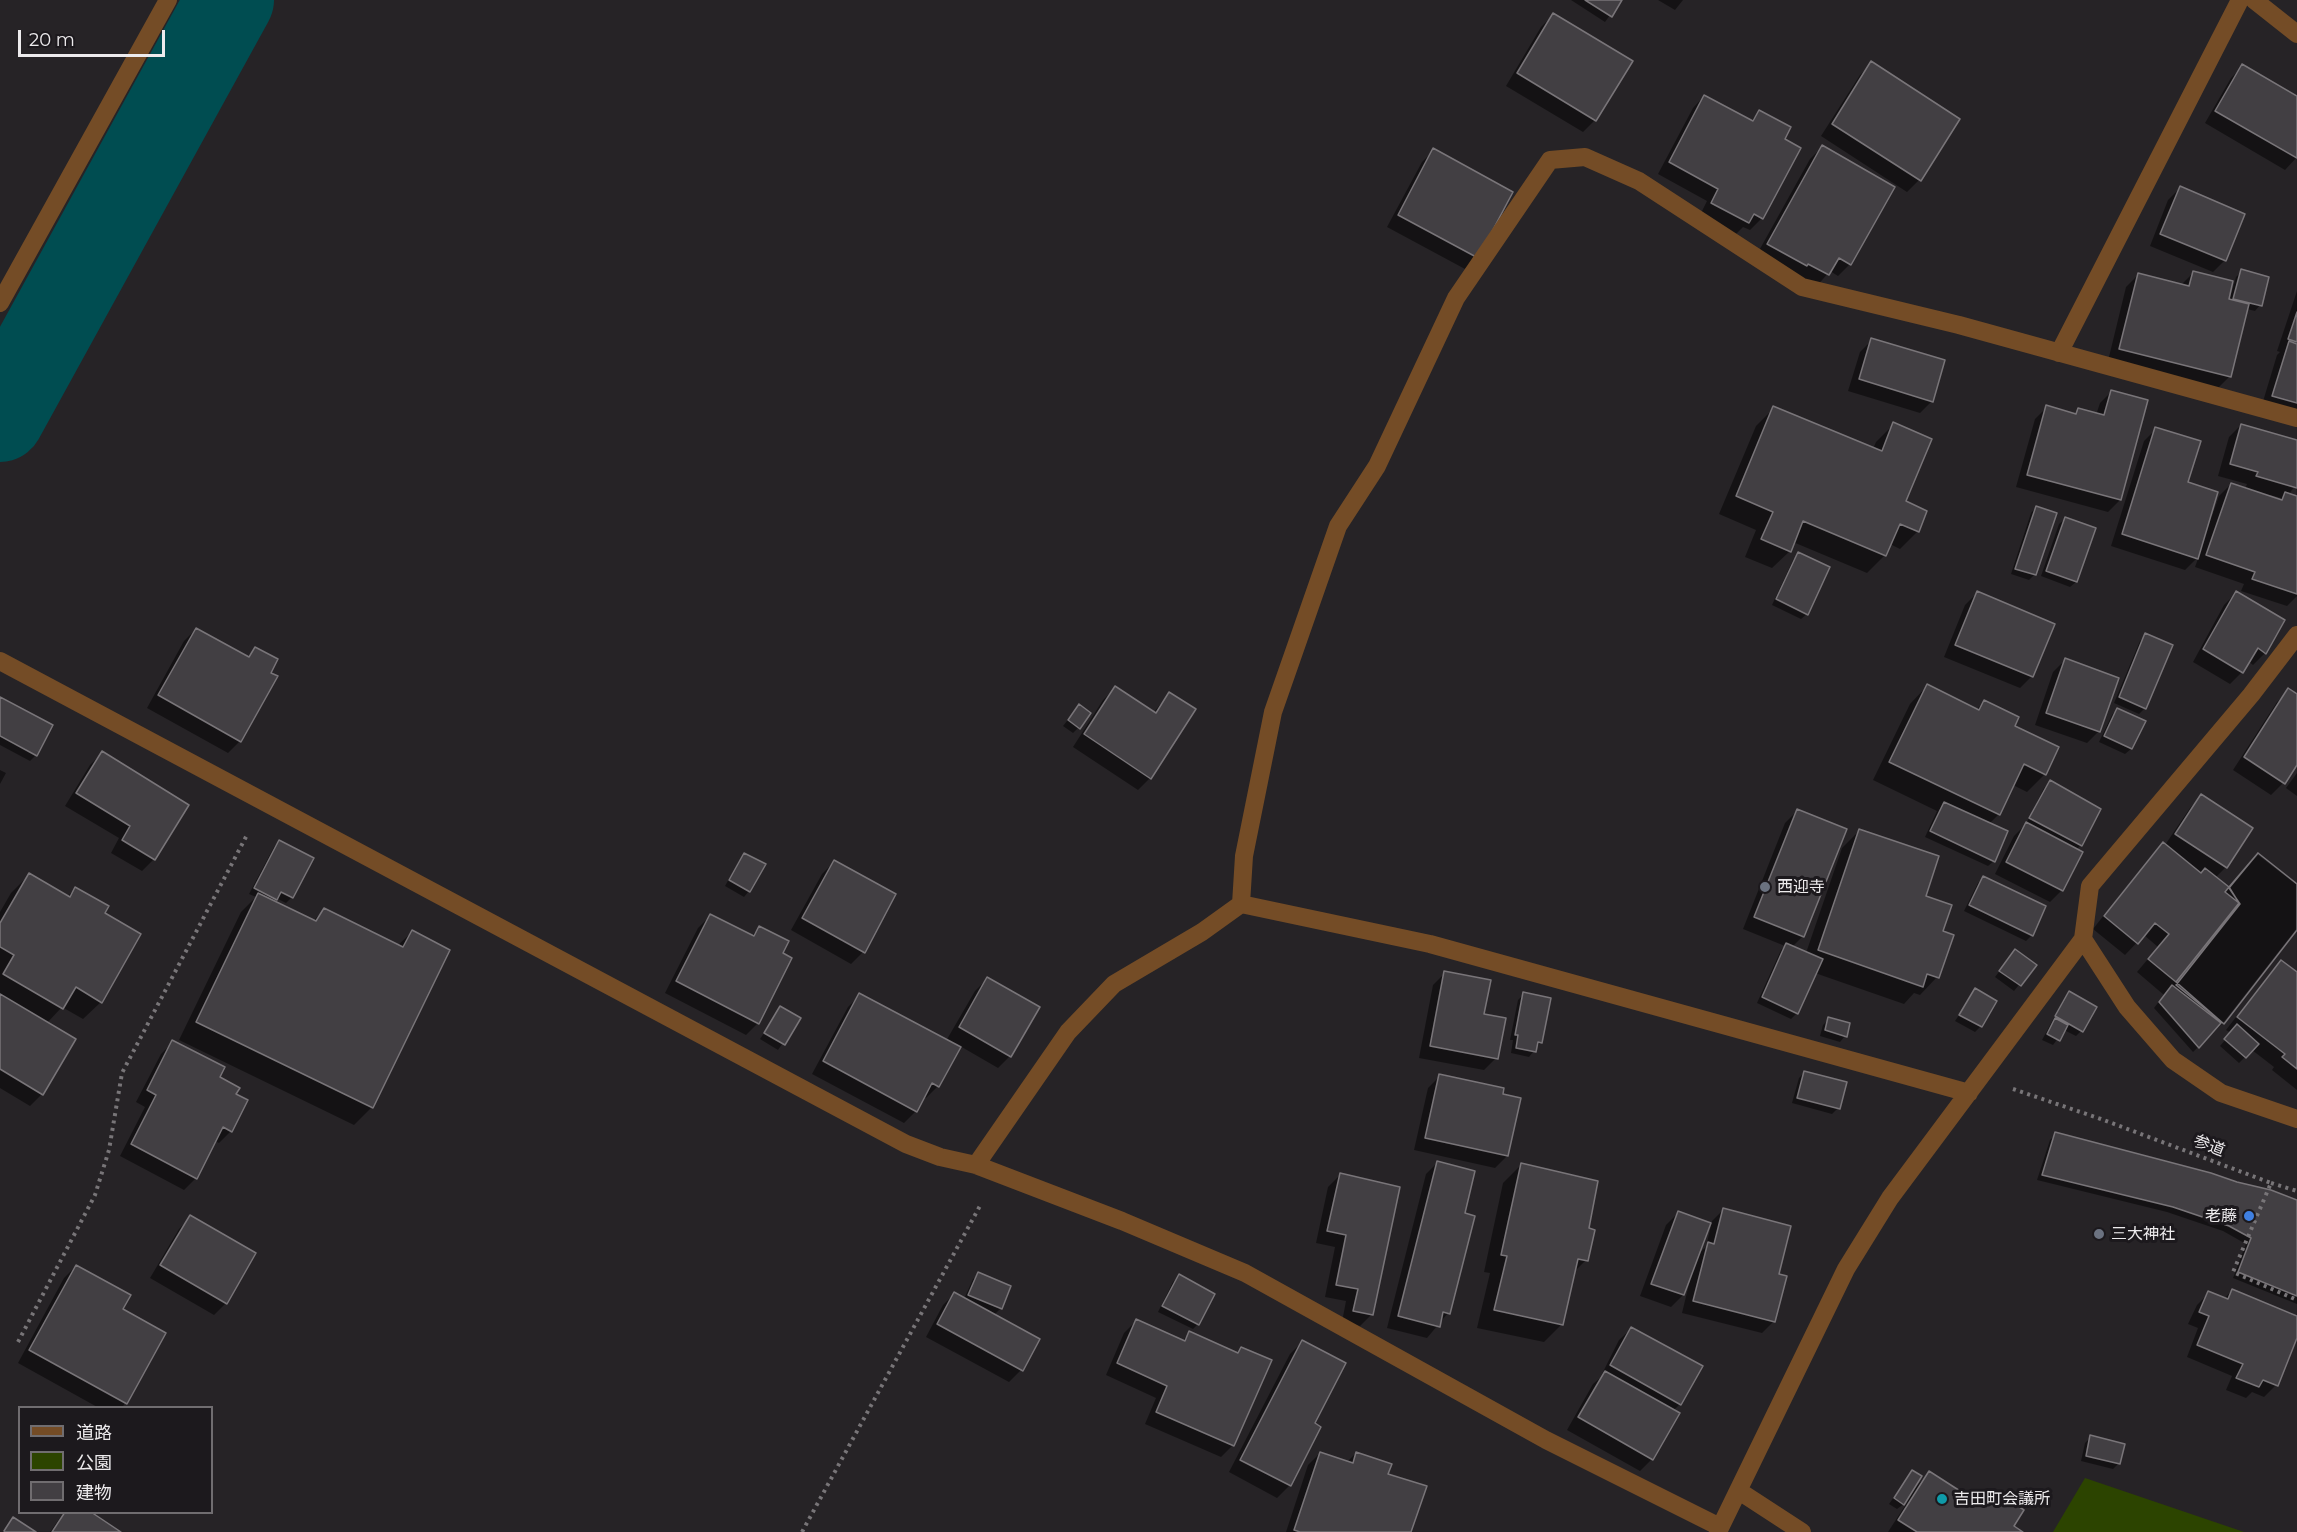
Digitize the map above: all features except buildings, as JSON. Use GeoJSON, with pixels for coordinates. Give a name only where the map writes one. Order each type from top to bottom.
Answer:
{"type":"FeatureCollection","features":[{"type":"Feature","properties":{"kind":"street"},"geometry":{"type":"LineString","coordinates":[[0,303],[168,0]]}},
{"type":"Feature","properties":{"kind":"street"},"geometry":{"type":"LineString","coordinates":[[2059,352],[2240,0]]}},
{"type":"Feature","properties":{"kind":"street"},"geometry":{"type":"LineString","coordinates":[[2254,0],[2297,34]]}},
{"type":"Feature","properties":{"kind":"street"},"geometry":{"type":"LineString","coordinates":[[1241,904],[1244,856],[1273,712],[1338,526],[1377,466],[1456,298],[1550,160],[1585,157],[1639,181],[1802,287],[2059,352],[2297,418]]}},
{"type":"Feature","properties":{"kind":"street"},"geometry":{"type":"LineString","coordinates":[[0,661],[906,1144],[940,1157],[976,1165],[1122,1221],[1245,1273],[1536,1435],[1719,1529],[1846,1269],[1890,1198],[2083,939],[2090,886],[2251,695],[2297,635]]}},
{"type":"Feature","properties":{"kind":"street"},"geometry":{"type":"LineString","coordinates":[[976,1165],[1068,1032],[1114,984],[1202,932],[1241,904],[1430,944],[1969,1093]]}},
{"type":"Feature","properties":{"kind":"street"},"geometry":{"type":"LineString","coordinates":[[2083,939],[2127,1007],[2173,1060],[2221,1093],[2297,1119]]}},
{"type":"Feature","properties":{"kind":"street"},"geometry":{"type":"LineString","coordinates":[[1739,1491],[1802,1532]]}},
{"type":"Feature","properties":{"kind":"path"},"geometry":{"type":"LineString","coordinates":[[18,1342],[95,1196],[109,1150],[122,1073],[264,802]]}},
{"type":"Feature","properties":{"kind":"path","name":"参道"},"geometry":{"type":"LineString","coordinates":[[1982,1076],[2031,1097],[2101,1119],[2297,1191]]}},
{"type":"Feature","properties":{"kind":"path"},"geometry":{"type":"LineString","coordinates":[[802,1532],[998,1174]]}},
{"type":"Feature","properties":{"kind":"path"},"geometry":{"type":"LineString","coordinates":[[2271,1183],[2233,1272],[2297,1300]]}},
{"type":"Feature","properties":{"kind":"green space"},"geometry":{"type":"Polygon","coordinates":[[[2085,1478],[2244,1532],[2053,1532],[2085,1478]]]}},
{"type":"Feature","properties":{"kind":"waterway"},"geometry":{"type":"LineString","coordinates":[[0,418],[230,0]]}},
{"type":"Feature","properties":{"kind":"place","name":"西迎寺"},"geometry":{"type":"Point","coordinates":[1765,887]}},
{"type":"Feature","properties":{"kind":"place","name":"老藤"},"geometry":{"type":"Point","coordinates":[2249,1216]}},
{"type":"Feature","properties":{"kind":"place","name":"三大神社"},"geometry":{"type":"Point","coordinates":[2099,1234]}},
{"type":"Feature","properties":{"kind":"place","name":"吉田町会議所"},"geometry":{"type":"Point","coordinates":[1942,1499]}}]}
